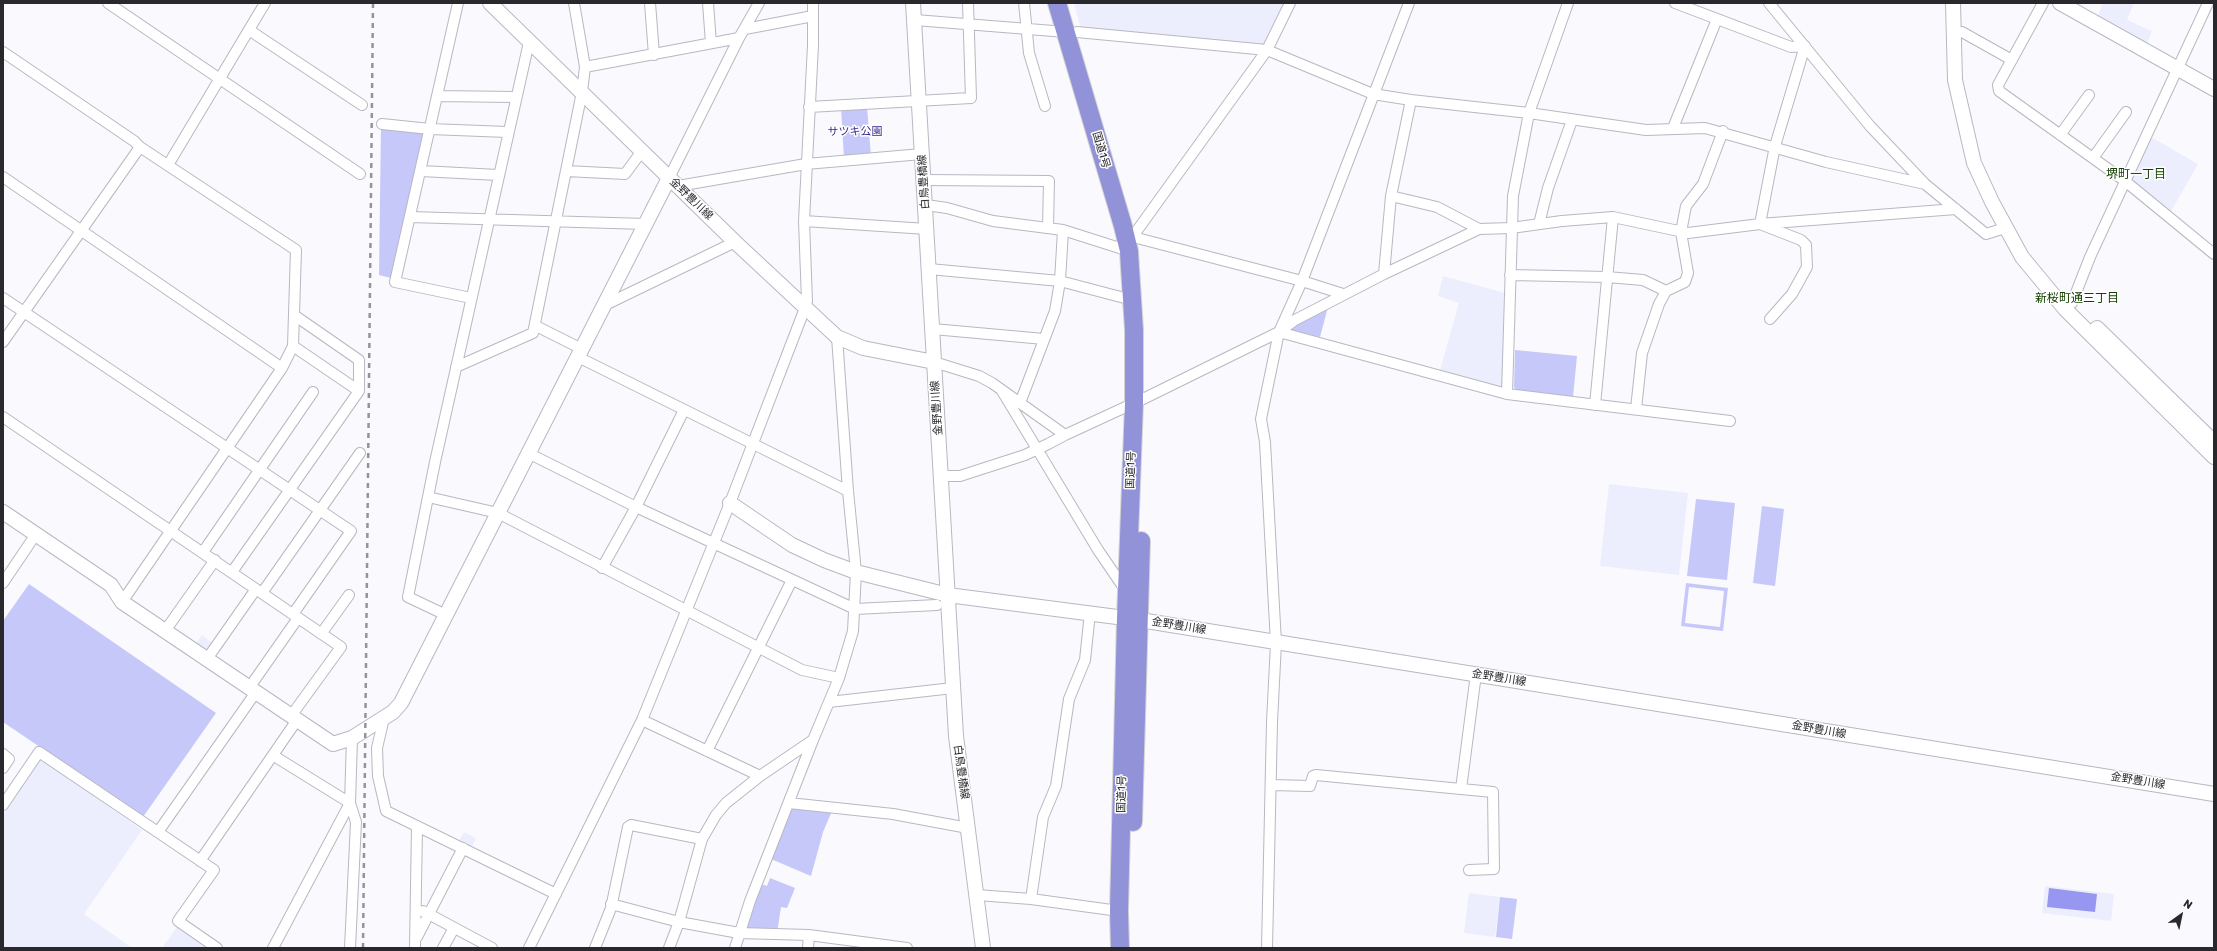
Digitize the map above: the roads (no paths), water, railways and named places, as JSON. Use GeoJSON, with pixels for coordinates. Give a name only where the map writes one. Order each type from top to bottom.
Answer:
{"type":"FeatureCollection","features":[{"type":"Feature","properties":{"kind":"highway","name":"国道1号"},"geometry":{"type":"LineString","coordinates":[[1057,3],[1071,32],[1134,240],[1145,306],[1127,592],[1133,619],[1119,911],[1120,948]]}},
{"type":"Feature","properties":{"kind":"highway","name":"国道1号"},"geometry":{"type":"LineString","coordinates":[[1069,3],[1071,32]]}},
{"type":"Feature","properties":{"kind":"highway","name":"国道1号"},"geometry":{"type":"LineString","coordinates":[[1131,948],[1133,619],[1138,401],[1132,300],[1134,240]]}},
{"type":"Feature","properties":{"kind":"main road","name":"金野豊川線"},"geometry":{"type":"LineString","coordinates":[[490,3],[735,242],[837,337],[862,348],[934,362],[948,595],[1133,619],[2214,794]]}},
{"type":"Feature","properties":{"kind":"main road","name":"白鳥豊橋線"},"geometry":{"type":"LineString","coordinates":[[913,3],[918,100],[925,180],[934,362]]}},
{"type":"Feature","properties":{"kind":"main road"},"geometry":{"type":"LineString","coordinates":[[1953,3],[1953,52],[1959,105],[1974,163],[2005,228],[2022,257],[2065,309],[2214,457]]}},
{"type":"Feature","properties":{"kind":"main road"},"geometry":{"type":"LineString","coordinates":[[1962,3],[1963,72],[1971,116],[1982,158],[2019,237],[2040,267],[2072,303],[2214,442]]}},
{"type":"Feature","properties":{"kind":"main road"},"geometry":{"type":"LineString","coordinates":[[2060,3],[2074,7],[2214,89]]}},
{"type":"Feature","properties":{"kind":"main road"},"geometry":{"type":"LineString","coordinates":[[3,512],[111,585],[122,602],[333,744],[352,738],[384,718],[402,703],[528,453],[646,224],[674,182]]}},
{"type":"Feature","properties":{"kind":"main road"},"geometry":{"type":"LineString","coordinates":[[730,503],[792,545],[856,572],[948,595]]}},
{"type":"Feature","properties":{"kind":"main road","name":"白鳥豊橋線"},"geometry":{"type":"LineString","coordinates":[[948,595],[956,736],[983,948]]}},
{"type":"Feature","properties":{"kind":"street"},"geometry":{"type":"LineString","coordinates":[[108,3],[360,174]]}},
{"type":"Feature","properties":{"kind":"street"},"geometry":{"type":"LineString","coordinates":[[168,165],[265,3]]}},
{"type":"Feature","properties":{"kind":"street"},"geometry":{"type":"LineString","coordinates":[[458,3],[395,282],[471,298]]}},
{"type":"Feature","properties":{"kind":"street"},"geometry":{"type":"LineString","coordinates":[[456,367],[534,333],[582,92],[585,67],[574,3]]}},
{"type":"Feature","properties":{"kind":"street"},"geometry":{"type":"LineString","coordinates":[[650,3],[654,55]]}},
{"type":"Feature","properties":{"kind":"street"},"geometry":{"type":"LineString","coordinates":[[708,3],[711,43]]}},
{"type":"Feature","properties":{"kind":"street"},"geometry":{"type":"LineString","coordinates":[[674,182],[739,38],[759,3]]}},
{"type":"Feature","properties":{"kind":"street"},"geometry":{"type":"LineString","coordinates":[[529,948],[642,720],[730,503],[805,308],[807,301],[804,221],[813,3]]}},
{"type":"Feature","properties":{"kind":"street"},"geometry":{"type":"LineString","coordinates":[[809,107],[971,98],[968,3]]}},
{"type":"Feature","properties":{"kind":"street"},"geometry":{"type":"LineString","coordinates":[[1024,3],[1030,52],[1045,106]]}},
{"type":"Feature","properties":{"kind":"street"},"geometry":{"type":"LineString","coordinates":[[1134,240],[1267,50],[1290,3]]}},
{"type":"Feature","properties":{"kind":"street"},"geometry":{"type":"LineString","coordinates":[[1267,948],[1276,643],[1265,442],[1261,419],[1279,332],[1302,281],[1409,3]]}},
{"type":"Feature","properties":{"kind":"street"},"geometry":{"type":"LineString","coordinates":[[1508,394],[1512,196],[1529,112],[1568,3]]}},
{"type":"Feature","properties":{"kind":"street"},"geometry":{"type":"LineString","coordinates":[[1676,3],[1791,47],[1805,46]]}},
{"type":"Feature","properties":{"kind":"street"},"geometry":{"type":"LineString","coordinates":[[1769,3],[1870,126],[1925,184],[1986,234],[2005,228]]}},
{"type":"Feature","properties":{"kind":"street"},"geometry":{"type":"LineString","coordinates":[[2043,3],[1998,85],[1999,91],[2125,181],[2214,254]]}},
{"type":"Feature","properties":{"kind":"street"},"geometry":{"type":"LineString","coordinates":[[2072,303],[2090,257],[2208,3]]}},
{"type":"Feature","properties":{"kind":"street"},"geometry":{"type":"LineString","coordinates":[[746,28],[813,16]]}},
{"type":"Feature","properties":{"kind":"street"},"geometry":{"type":"LineString","coordinates":[[1673,128],[1716,19]]}},
{"type":"Feature","properties":{"kind":"street"},"geometry":{"type":"LineString","coordinates":[[915,20],[1071,32],[1267,50],[1373,94],[1411,100],[1529,112],[1572,120],[1646,130],[1705,128],[1723,131],[1826,162],[1925,184]]}},
{"type":"Feature","properties":{"kind":"street"},"geometry":{"type":"LineString","coordinates":[[249,30],[362,105]]}},
{"type":"Feature","properties":{"kind":"street"},"geometry":{"type":"LineString","coordinates":[[1962,32],[2012,60]]}},
{"type":"Feature","properties":{"kind":"street"},"geometry":{"type":"LineString","coordinates":[[585,67],[739,38]]}},
{"type":"Feature","properties":{"kind":"street"},"geometry":{"type":"LineString","coordinates":[[446,615],[408,597],[488,219],[515,97],[529,42]]}},
{"type":"Feature","properties":{"kind":"street"},"geometry":{"type":"LineString","coordinates":[[1760,224],[1775,146],[1805,46]]}},
{"type":"Feature","properties":{"kind":"street"},"geometry":{"type":"LineString","coordinates":[[3,52],[134,141],[140,147],[296,250],[293,346],[282,368],[122,602]]}},
{"type":"Feature","properties":{"kind":"street"},"geometry":{"type":"LineString","coordinates":[[2060,135],[2089,95]]}},
{"type":"Feature","properties":{"kind":"street"},"geometry":{"type":"LineString","coordinates":[[437,96],[515,97]]}},
{"type":"Feature","properties":{"kind":"street"},"geometry":{"type":"LineString","coordinates":[[1384,274],[1391,196],[1411,100]]}},
{"type":"Feature","properties":{"kind":"street"},"geometry":{"type":"LineString","coordinates":[[2093,158],[2126,112]]}},
{"type":"Feature","properties":{"kind":"street"},"geometry":{"type":"LineString","coordinates":[[1539,224],[1548,188],[1572,120]]}},
{"type":"Feature","properties":{"kind":"street"},"geometry":{"type":"LineString","coordinates":[[382,124],[430,129],[507,132]]}},
{"type":"Feature","properties":{"kind":"street"},"geometry":{"type":"LineString","coordinates":[[1636,409],[1642,353],[1659,304],[1666,291],[1685,282],[1688,273],[1681,232],[1686,206],[1703,184],[1723,131]]}},
{"type":"Feature","properties":{"kind":"street"},"geometry":{"type":"LineString","coordinates":[[3,342],[140,147]]}},
{"type":"Feature","properties":{"kind":"street"},"geometry":{"type":"LineString","coordinates":[[566,171],[625,174],[642,151]]}},
{"type":"Feature","properties":{"kind":"street"},"geometry":{"type":"LineString","coordinates":[[674,182],[806,164],[922,154]]}},
{"type":"Feature","properties":{"kind":"street"},"geometry":{"type":"LineString","coordinates":[[421,171],[498,175]]}},
{"type":"Feature","properties":{"kind":"street"},"geometry":{"type":"LineString","coordinates":[[3,177],[282,368]]}},
{"type":"Feature","properties":{"kind":"street"},"geometry":{"type":"LineString","coordinates":[[925,180],[1049,181],[1048,228]]}},
{"type":"Feature","properties":{"kind":"street"},"geometry":{"type":"LineString","coordinates":[[1391,196],[1437,207],[1479,229]]}},
{"type":"Feature","properties":{"kind":"street"},"geometry":{"type":"LineString","coordinates":[[926,205],[947,208],[993,221],[1134,240],[1302,281],[1343,294]]}},
{"type":"Feature","properties":{"kind":"street"},"geometry":{"type":"LineString","coordinates":[[942,476],[960,476],[1037,449],[1279,332],[1295,320],[1343,294],[1479,229],[1511,228],[1613,217],[1688,233],[1760,224],[1956,209]]}},
{"type":"Feature","properties":{"kind":"street"},"geometry":{"type":"LineString","coordinates":[[410,217],[646,224]]}},
{"type":"Feature","properties":{"kind":"street"},"geometry":{"type":"LineString","coordinates":[[1596,405],[1613,217]]}},
{"type":"Feature","properties":{"kind":"street"},"geometry":{"type":"LineString","coordinates":[[804,221],[927,228]]}},
{"type":"Feature","properties":{"kind":"street"},"geometry":{"type":"LineString","coordinates":[[1760,224],[1801,240],[1806,245],[1807,267],[1792,294],[1770,319]]}},
{"type":"Feature","properties":{"kind":"street"},"geometry":{"type":"LineString","coordinates":[[1020,403],[1055,311],[1060,281],[1063,230]]}},
{"type":"Feature","properties":{"kind":"street"},"geometry":{"type":"LineString","coordinates":[[605,305],[735,242]]}},
{"type":"Feature","properties":{"kind":"street"},"geometry":{"type":"LineString","coordinates":[[929,269],[1060,281],[1132,300]]}},
{"type":"Feature","properties":{"kind":"street"},"geometry":{"type":"LineString","coordinates":[[1510,275],[1607,276],[1643,280],[1666,291]]}},
{"type":"Feature","properties":{"kind":"street"},"geometry":{"type":"LineString","coordinates":[[3,298],[228,447],[351,531],[295,616],[252,690],[158,832]]}},
{"type":"Feature","properties":{"kind":"street"},"geometry":{"type":"LineString","coordinates":[[232,572],[359,391],[359,360],[294,315]]}},
{"type":"Feature","properties":{"kind":"street"},"geometry":{"type":"LineString","coordinates":[[536,326],[580,353],[684,410],[848,491]]}},
{"type":"Feature","properties":{"kind":"street"},"geometry":{"type":"LineString","coordinates":[[933,330],[1044,339]]}},
{"type":"Feature","properties":{"kind":"street"},"geometry":{"type":"LineString","coordinates":[[1279,332],[1508,394],[1730,421]]}},
{"type":"Feature","properties":{"kind":"street"},"geometry":{"type":"LineString","coordinates":[[735,948],[739,933],[813,740],[839,678],[852,636],[855,609],[856,572],[848,491],[837,337]]}},
{"type":"Feature","properties":{"kind":"street"},"geometry":{"type":"LineString","coordinates":[[293,346],[359,391]]}},
{"type":"Feature","properties":{"kind":"street"},"geometry":{"type":"LineString","coordinates":[[934,362],[979,376],[1064,435]]}},
{"type":"Feature","properties":{"kind":"street"},"geometry":{"type":"LineString","coordinates":[[1002,391],[1098,550],[1127,592]]}},
{"type":"Feature","properties":{"kind":"street"},"geometry":{"type":"LineString","coordinates":[[203,552],[313,392]]}},
{"type":"Feature","properties":{"kind":"street"},"geometry":{"type":"LineString","coordinates":[[602,568],[636,508],[684,410]]}},
{"type":"Feature","properties":{"kind":"street"},"geometry":{"type":"LineString","coordinates":[[3,417],[215,560],[341,648],[294,718],[274,756],[200,861]]}},
{"type":"Feature","properties":{"kind":"street"},"geometry":{"type":"LineString","coordinates":[[207,659],[320,510],[360,453]]}},
{"type":"Feature","properties":{"kind":"street"},"geometry":{"type":"LineString","coordinates":[[528,453],[636,508],[855,609],[937,604]]}},
{"type":"Feature","properties":{"kind":"street"},"geometry":{"type":"LineString","coordinates":[[428,497],[498,513],[802,670],[839,678]]}},
{"type":"Feature","properties":{"kind":"street"},"geometry":{"type":"LineString","coordinates":[[4,579],[36,534]]}},
{"type":"Feature","properties":{"kind":"street"},"geometry":{"type":"LineString","coordinates":[[165,632],[215,560]]}},
{"type":"Feature","properties":{"kind":"street"},"geometry":{"type":"LineString","coordinates":[[707,751],[792,580]]}},
{"type":"Feature","properties":{"kind":"street"},"geometry":{"type":"LineString","coordinates":[[322,634],[349,595]]}},
{"type":"Feature","properties":{"kind":"street"},"geometry":{"type":"LineString","coordinates":[[1031,899],[1043,817],[1056,786],[1069,699],[1085,660],[1090,613]]}},
{"type":"Feature","properties":{"kind":"street"},"geometry":{"type":"LineString","coordinates":[[1461,789],[1476,674]]}},
{"type":"Feature","properties":{"kind":"street"},"geometry":{"type":"LineString","coordinates":[[829,702],[953,688]]}},
{"type":"Feature","properties":{"kind":"street"},"geometry":{"type":"LineString","coordinates":[[384,718],[377,748],[378,776],[386,811],[556,894]]}},
{"type":"Feature","properties":{"kind":"street"},"geometry":{"type":"LineString","coordinates":[[642,720],[760,776]]}},
{"type":"Feature","properties":{"kind":"street"},"geometry":{"type":"LineString","coordinates":[[350,948],[356,822],[350,803],[352,738]]}},
{"type":"Feature","properties":{"kind":"street"},"geometry":{"type":"LineString","coordinates":[[668,948],[679,922],[702,839],[716,815],[726,803],[760,776],[813,740]]}},
{"type":"Feature","properties":{"kind":"street"},"geometry":{"type":"LineString","coordinates":[[3,805],[39,752],[74,775],[214,870],[178,921],[217,948]]}},
{"type":"Feature","properties":{"kind":"street"},"geometry":{"type":"LineString","coordinates":[[3,754],[9,759],[3,768]]}},
{"type":"Feature","properties":{"kind":"street"},"geometry":{"type":"LineString","coordinates":[[274,756],[350,803]]}},
{"type":"Feature","properties":{"kind":"street"},"geometry":{"type":"LineString","coordinates":[[1272,785],[1310,786],[1313,776],[1316,774],[1493,792],[1494,869],[1469,870]]}},
{"type":"Feature","properties":{"kind":"street"},"geometry":{"type":"LineString","coordinates":[[273,948],[350,803]]}},
{"type":"Feature","properties":{"kind":"street"},"geometry":{"type":"LineString","coordinates":[[790,803],[893,814],[968,828]]}},
{"type":"Feature","properties":{"kind":"street"},"geometry":{"type":"LineString","coordinates":[[595,948],[611,904],[628,827],[631,825],[702,839]]}},
{"type":"Feature","properties":{"kind":"street"},"geometry":{"type":"LineString","coordinates":[[416,944],[417,826]]}},
{"type":"Feature","properties":{"kind":"street"},"geometry":{"type":"LineString","coordinates":[[416,944],[428,914],[463,848]]}},
{"type":"Feature","properties":{"kind":"street"},"geometry":{"type":"LineString","coordinates":[[977,895],[1031,899],[1119,911]]}},
{"type":"Feature","properties":{"kind":"street"},"geometry":{"type":"LineString","coordinates":[[611,904],[679,922],[739,933],[810,935],[908,948]]}},
{"type":"Feature","properties":{"kind":"street"},"geometry":{"type":"LineString","coordinates":[[416,908],[492,948]]}},
{"type":"Feature","properties":{"kind":"street"},"geometry":{"type":"LineString","coordinates":[[443,948],[454,928]]}},
{"type":"Feature","properties":{"kind":"street"},"geometry":{"type":"LineString","coordinates":[[808,948],[810,935]]}},
{"type":"Feature","properties":{"kind":"railway"},"geometry":{"type":"LineString","coordinates":[[363,948],[373,3]]}},
{"type":"Feature","properties":{"kind":"district","name":"堺町一丁目"},"geometry":{"type":"Point","coordinates":[2136,175]}},
{"type":"Feature","properties":{"kind":"district","name":"新桜町通三丁目"},"geometry":{"type":"Point","coordinates":[2077,299]}},
{"type":"Feature","properties":{"kind":"park label","name":"サツキ公園"},"geometry":{"type":"Point","coordinates":[855,132]}}]}
